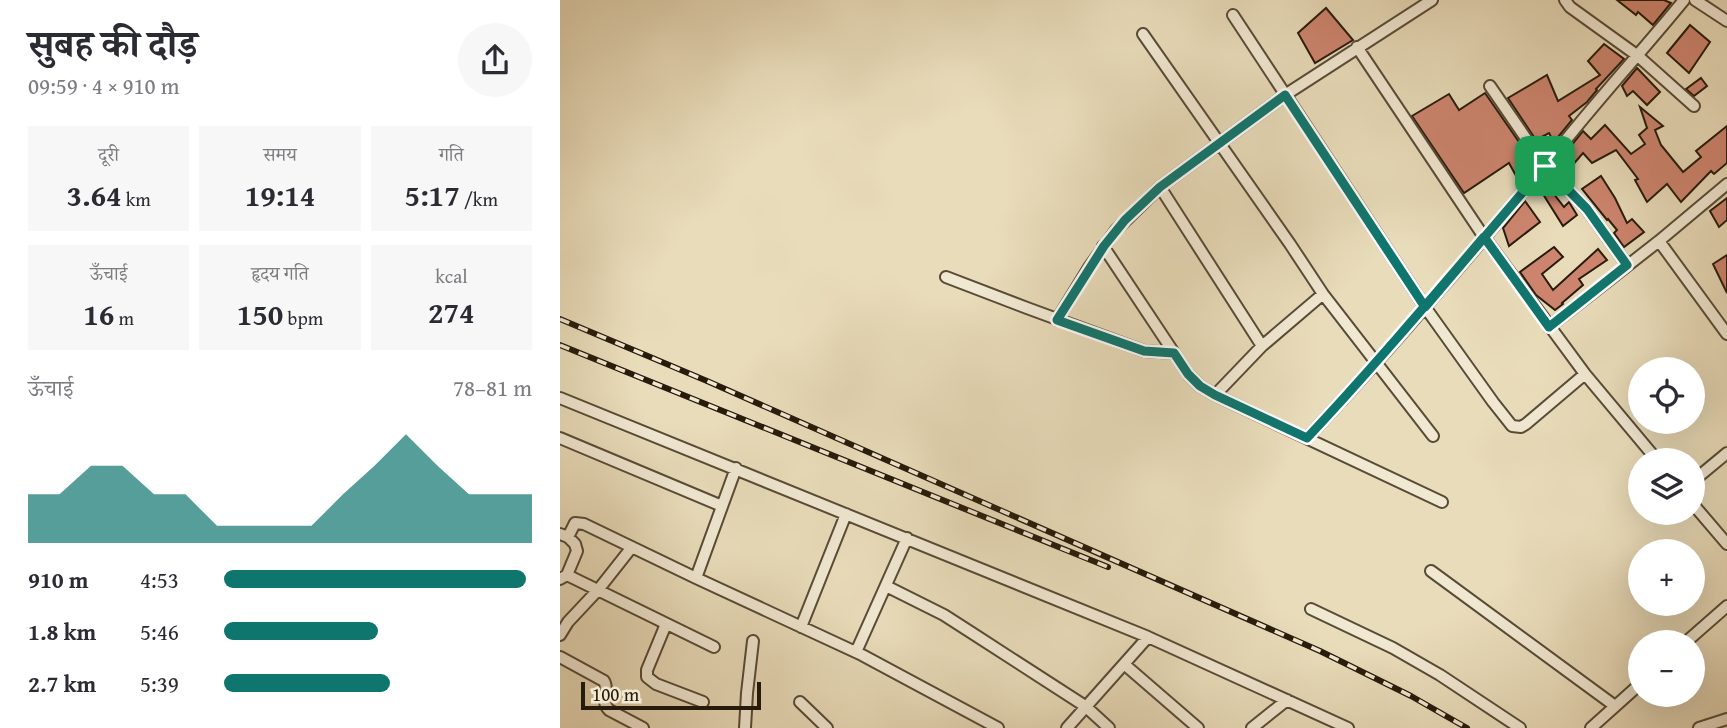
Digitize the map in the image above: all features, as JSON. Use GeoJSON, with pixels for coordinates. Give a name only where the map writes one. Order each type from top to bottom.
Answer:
{"type":"FeatureCollection","features":[{"type":"Feature","properties":{"kind":"street"},"geometry":{"type":"LineString","coordinates":[[1057,320],[1104,246],[1125,220],[1160,187],[1285,95],[1432,0]]}},
{"type":"Feature","properties":{"kind":"street"},"geometry":{"type":"LineString","coordinates":[[1565,0],[1570,7],[1637,56],[1694,106]]}},
{"type":"Feature","properties":{"kind":"street"},"geometry":{"type":"LineString","coordinates":[[1307,438],[1377,363],[1684,0]]}},
{"type":"Feature","properties":{"kind":"street"},"geometry":{"type":"LineString","coordinates":[[1695,0],[1727,21]]}},
{"type":"Feature","properties":{"kind":"street"},"geometry":{"type":"LineString","coordinates":[[1233,15],[1425,307],[1512,426],[1521,427],[1526,424],[1585,374]]}},
{"type":"Feature","properties":{"kind":"street"},"geometry":{"type":"LineString","coordinates":[[1143,34],[1322,294],[1433,436]]}},
{"type":"Feature","properties":{"kind":"street"},"geometry":{"type":"LineString","coordinates":[[1357,47],[1484,237],[1549,327],[1647,448]]}},
{"type":"Feature","properties":{"kind":"street"},"geometry":{"type":"LineString","coordinates":[[1490,86],[1545,166],[1587,209],[1627,265]]}},
{"type":"Feature","properties":{"kind":"street"},"geometry":{"type":"LineString","coordinates":[[1549,327],[1660,241],[1727,184]]}},
{"type":"Feature","properties":{"kind":"street"},"geometry":{"type":"LineString","coordinates":[[1160,187],[1262,346]]}},
{"type":"Feature","properties":{"kind":"street"},"geometry":{"type":"LineString","coordinates":[[1660,241],[1727,334]]}},
{"type":"Feature","properties":{"kind":"street"},"geometry":{"type":"LineString","coordinates":[[1104,246],[1195,382],[1215,395],[1442,502]]}},
{"type":"Feature","properties":{"kind":"street"},"geometry":{"type":"LineString","coordinates":[[946,277],[1144,351],[1174,353]]}},
{"type":"Feature","properties":{"kind":"street"},"geometry":{"type":"LineString","coordinates":[[1215,395],[1262,346],[1322,294]]}},
{"type":"Feature","properties":{"kind":"street"},"geometry":{"type":"LineString","coordinates":[[560,398],[1148,637],[1348,728]]}},
{"type":"Feature","properties":{"kind":"street"},"geometry":{"type":"LineString","coordinates":[[560,438],[722,506]]}},
{"type":"Feature","properties":{"kind":"street"},"geometry":{"type":"LineString","coordinates":[[1705,471],[1727,453]]}},
{"type":"Feature","properties":{"kind":"street"},"geometry":{"type":"LineString","coordinates":[[696,578],[736,468]]}},
{"type":"Feature","properties":{"kind":"street"},"geometry":{"type":"LineString","coordinates":[[801,626],[846,514]]}},
{"type":"Feature","properties":{"kind":"street"},"geometry":{"type":"LineString","coordinates":[[1705,518],[1727,544]]}},
{"type":"Feature","properties":{"kind":"street"},"geometry":{"type":"LineString","coordinates":[[715,647],[598,590],[563,577],[577,551],[575,544],[564,536],[575,523],[582,523],[856,652],[998,728]]}},
{"type":"Feature","properties":{"kind":"street"},"geometry":{"type":"LineString","coordinates":[[856,652],[907,538]]}},
{"type":"Feature","properties":{"kind":"street"},"geometry":{"type":"LineString","coordinates":[[560,635],[632,547]]}},
{"type":"Feature","properties":{"kind":"street"},"geometry":{"type":"LineString","coordinates":[[1431,571],[1615,706]]}},
{"type":"Feature","properties":{"kind":"street"},"geometry":{"type":"LineString","coordinates":[[886,586],[944,615],[1085,706],[1109,728]]}},
{"type":"Feature","properties":{"kind":"street"},"geometry":{"type":"LineString","coordinates":[[1700,630],[1727,606]]}},
{"type":"Feature","properties":{"kind":"street"},"geometry":{"type":"LineString","coordinates":[[1311,609],[1393,648],[1440,675],[1520,728]]}},
{"type":"Feature","properties":{"kind":"street"},"geometry":{"type":"LineString","coordinates":[[666,624],[647,670],[647,677],[656,684],[704,702]]}},
{"type":"Feature","properties":{"kind":"street"},"geometry":{"type":"LineString","coordinates":[[1067,728],[1148,637]]}},
{"type":"Feature","properties":{"kind":"street"},"geometry":{"type":"LineString","coordinates":[[745,728],[753,641]]}},
{"type":"Feature","properties":{"kind":"street"},"geometry":{"type":"LineString","coordinates":[[560,657],[604,681],[604,701],[608,710],[643,728]]}},
{"type":"Feature","properties":{"kind":"street"},"geometry":{"type":"LineString","coordinates":[[1124,664],[1198,728]]}},
{"type":"Feature","properties":{"kind":"street"},"geometry":{"type":"LineString","coordinates":[[1591,728],[1628,695]]}},
{"type":"Feature","properties":{"kind":"street"},"geometry":{"type":"LineString","coordinates":[[1252,728],[1287,700]]}},
{"type":"Feature","properties":{"kind":"street"},"geometry":{"type":"LineString","coordinates":[[800,702],[827,728]]}},
{"type":"Feature","properties":{"kind":"street"},"geometry":{"type":"LineString","coordinates":[[1699,728],[1727,719]]}},
{"type":"Feature","properties":{"kind":"building"},"geometry":{"type":"Polygon","coordinates":[[[1617,0],[1664,0],[1671,3],[1653,25],[1638,12],[1636,15],[1617,0]]]}},
{"type":"Feature","properties":{"kind":"building"},"geometry":{"type":"Polygon","coordinates":[[[1326,8],[1353,40],[1315,63],[1298,33],[1326,8]]]}},
{"type":"Feature","properties":{"kind":"building"},"geometry":{"type":"Polygon","coordinates":[[[1690,25],[1710,42],[1689,73],[1667,53],[1690,25]]]}},
{"type":"Feature","properties":{"kind":"building"},"geometry":{"type":"Polygon","coordinates":[[[1604,44],[1624,59],[1587,102],[1569,116],[1572,120],[1554,142],[1549,133],[1536,140],[1508,98],[1547,75],[1558,101],[1600,75],[1588,61],[1604,44]]]}},
{"type":"Feature","properties":{"kind":"building"},"geometry":{"type":"Polygon","coordinates":[[[1637,68],[1660,92],[1647,105],[1633,91],[1627,96],[1622,86],[1637,68]]]}},
{"type":"Feature","properties":{"kind":"building"},"geometry":{"type":"Polygon","coordinates":[[[1701,78],[1707,86],[1694,96],[1686,89],[1701,78]]]}},
{"type":"Feature","properties":{"kind":"building"},"geometry":{"type":"Polygon","coordinates":[[[1485,93],[1535,165],[1520,183],[1509,163],[1464,193],[1412,116],[1449,94],[1459,110],[1485,93]]]}},
{"type":"Feature","properties":{"kind":"building"},"geometry":{"type":"Polygon","coordinates":[[[1640,107],[1663,126],[1655,130],[1661,145],[1683,172],[1701,157],[1696,151],[1727,126],[1727,163],[1714,174],[1711,171],[1681,202],[1667,184],[1647,202],[1635,180],[1638,179],[1616,150],[1592,163],[1583,153],[1565,174],[1557,163],[1583,131],[1591,139],[1605,125],[1631,154],[1645,144],[1639,135],[1647,128],[1640,107]]]}},
{"type":"Feature","properties":{"kind":"building"},"geometry":{"type":"Polygon","coordinates":[[[1601,176],[1627,223],[1632,219],[1644,232],[1624,247],[1614,233],[1617,230],[1582,189],[1601,176]]]}},
{"type":"Feature","properties":{"kind":"building"},"geometry":{"type":"Polygon","coordinates":[[[1543,180],[1564,207],[1569,202],[1577,215],[1563,226],[1538,186],[1543,180]]]}},
{"type":"Feature","properties":{"kind":"building"},"geometry":{"type":"Polygon","coordinates":[[[1727,198],[1727,220],[1719,227],[1710,211],[1727,198]]]}},
{"type":"Feature","properties":{"kind":"building"},"geometry":{"type":"Polygon","coordinates":[[[1525,201],[1540,222],[1509,246],[1503,228],[1525,201]]]}},
{"type":"Feature","properties":{"kind":"building"},"geometry":{"type":"Polygon","coordinates":[[[1554,247],[1563,257],[1542,274],[1553,290],[1598,249],[1607,260],[1579,279],[1583,285],[1555,310],[1536,295],[1520,272],[1554,247]]]}},
{"type":"Feature","properties":{"kind":"building"},"geometry":{"type":"Polygon","coordinates":[[[1727,255],[1727,293],[1713,264],[1727,255]]]}},
{"type":"Feature","properties":{"kind":"railway"},"geometry":{"type":"LineString","coordinates":[[560,319],[1320,651],[1411,696],[1467,728]]}},
{"type":"Feature","properties":{"kind":"railway"},"geometry":{"type":"LineString","coordinates":[[560,345],[1108,567]]}},
{"type":"Feature","properties":{"kind":"route"},"geometry":{"type":"LineString","coordinates":[[1545,166],[1484,237],[1425,307],[1285,95],[1160,187],[1125,220],[1104,246],[1057,320],[1144,351],[1174,353],[1200,386],[1307,438],[1377,363],[1425,307],[1484,237],[1549,327],[1627,265],[1587,209],[1545,166]]}}]}
